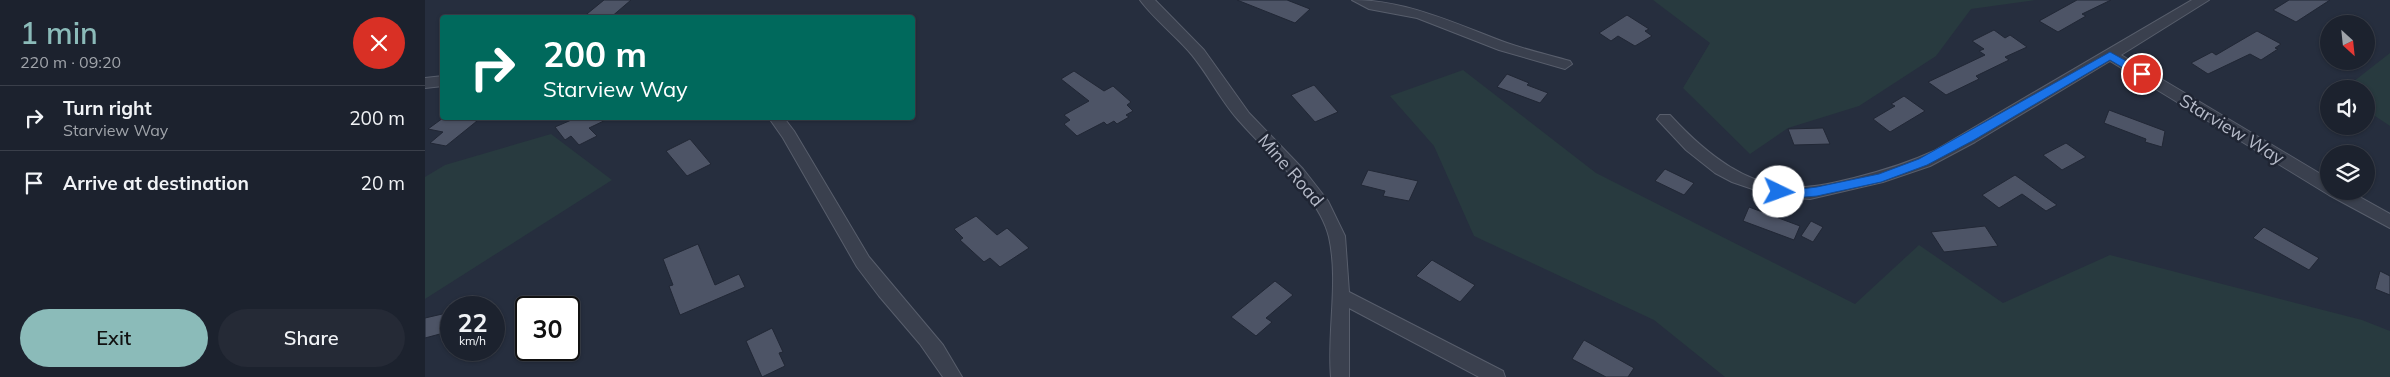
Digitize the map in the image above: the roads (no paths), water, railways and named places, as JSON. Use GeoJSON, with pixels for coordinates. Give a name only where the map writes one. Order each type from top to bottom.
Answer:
{"type":"FeatureCollection","features":[{"type":"Feature","properties":{"kind":"street","name":"Mine Road"},"geometry":{"type":"LineString","coordinates":[[1147,0],[1180,30],[1215,74],[1243,115],[1324,207],[1336,234],[1340,254],[1341,296],[1338,337],[1340,377]]}},
{"type":"Feature","properties":{"kind":"street"},"geometry":{"type":"LineString","coordinates":[[1359,0],[1374,6],[1420,14],[1504,47],[1565,64]]}},
{"type":"Feature","properties":{"kind":"street"},"geometry":{"type":"LineString","coordinates":[[1665,119],[1701,156],[1748,183],[1766,190],[1793,194],[1817,192],[1881,178],[1923,162],[1970,138],[2202,0]]}},
{"type":"Feature","properties":{"kind":"street","name":"Starview Way"},"geometry":{"type":"LineString","coordinates":[[2110,55],[2320,182]]}},
{"type":"Feature","properties":{"kind":"street"},"geometry":{"type":"LineString","coordinates":[[425,84],[440,82]]}},
{"type":"Feature","properties":{"kind":"street"},"geometry":{"type":"LineString","coordinates":[[778,120],[789,135],[855,251],[936,351],[953,377]]}},
{"type":"Feature","properties":{"kind":"street"},"geometry":{"type":"LineString","coordinates":[[2351,200],[2390,222]]}},
{"type":"Feature","properties":{"kind":"street"},"geometry":{"type":"LineString","coordinates":[[1341,296],[1497,377]]}}]}
